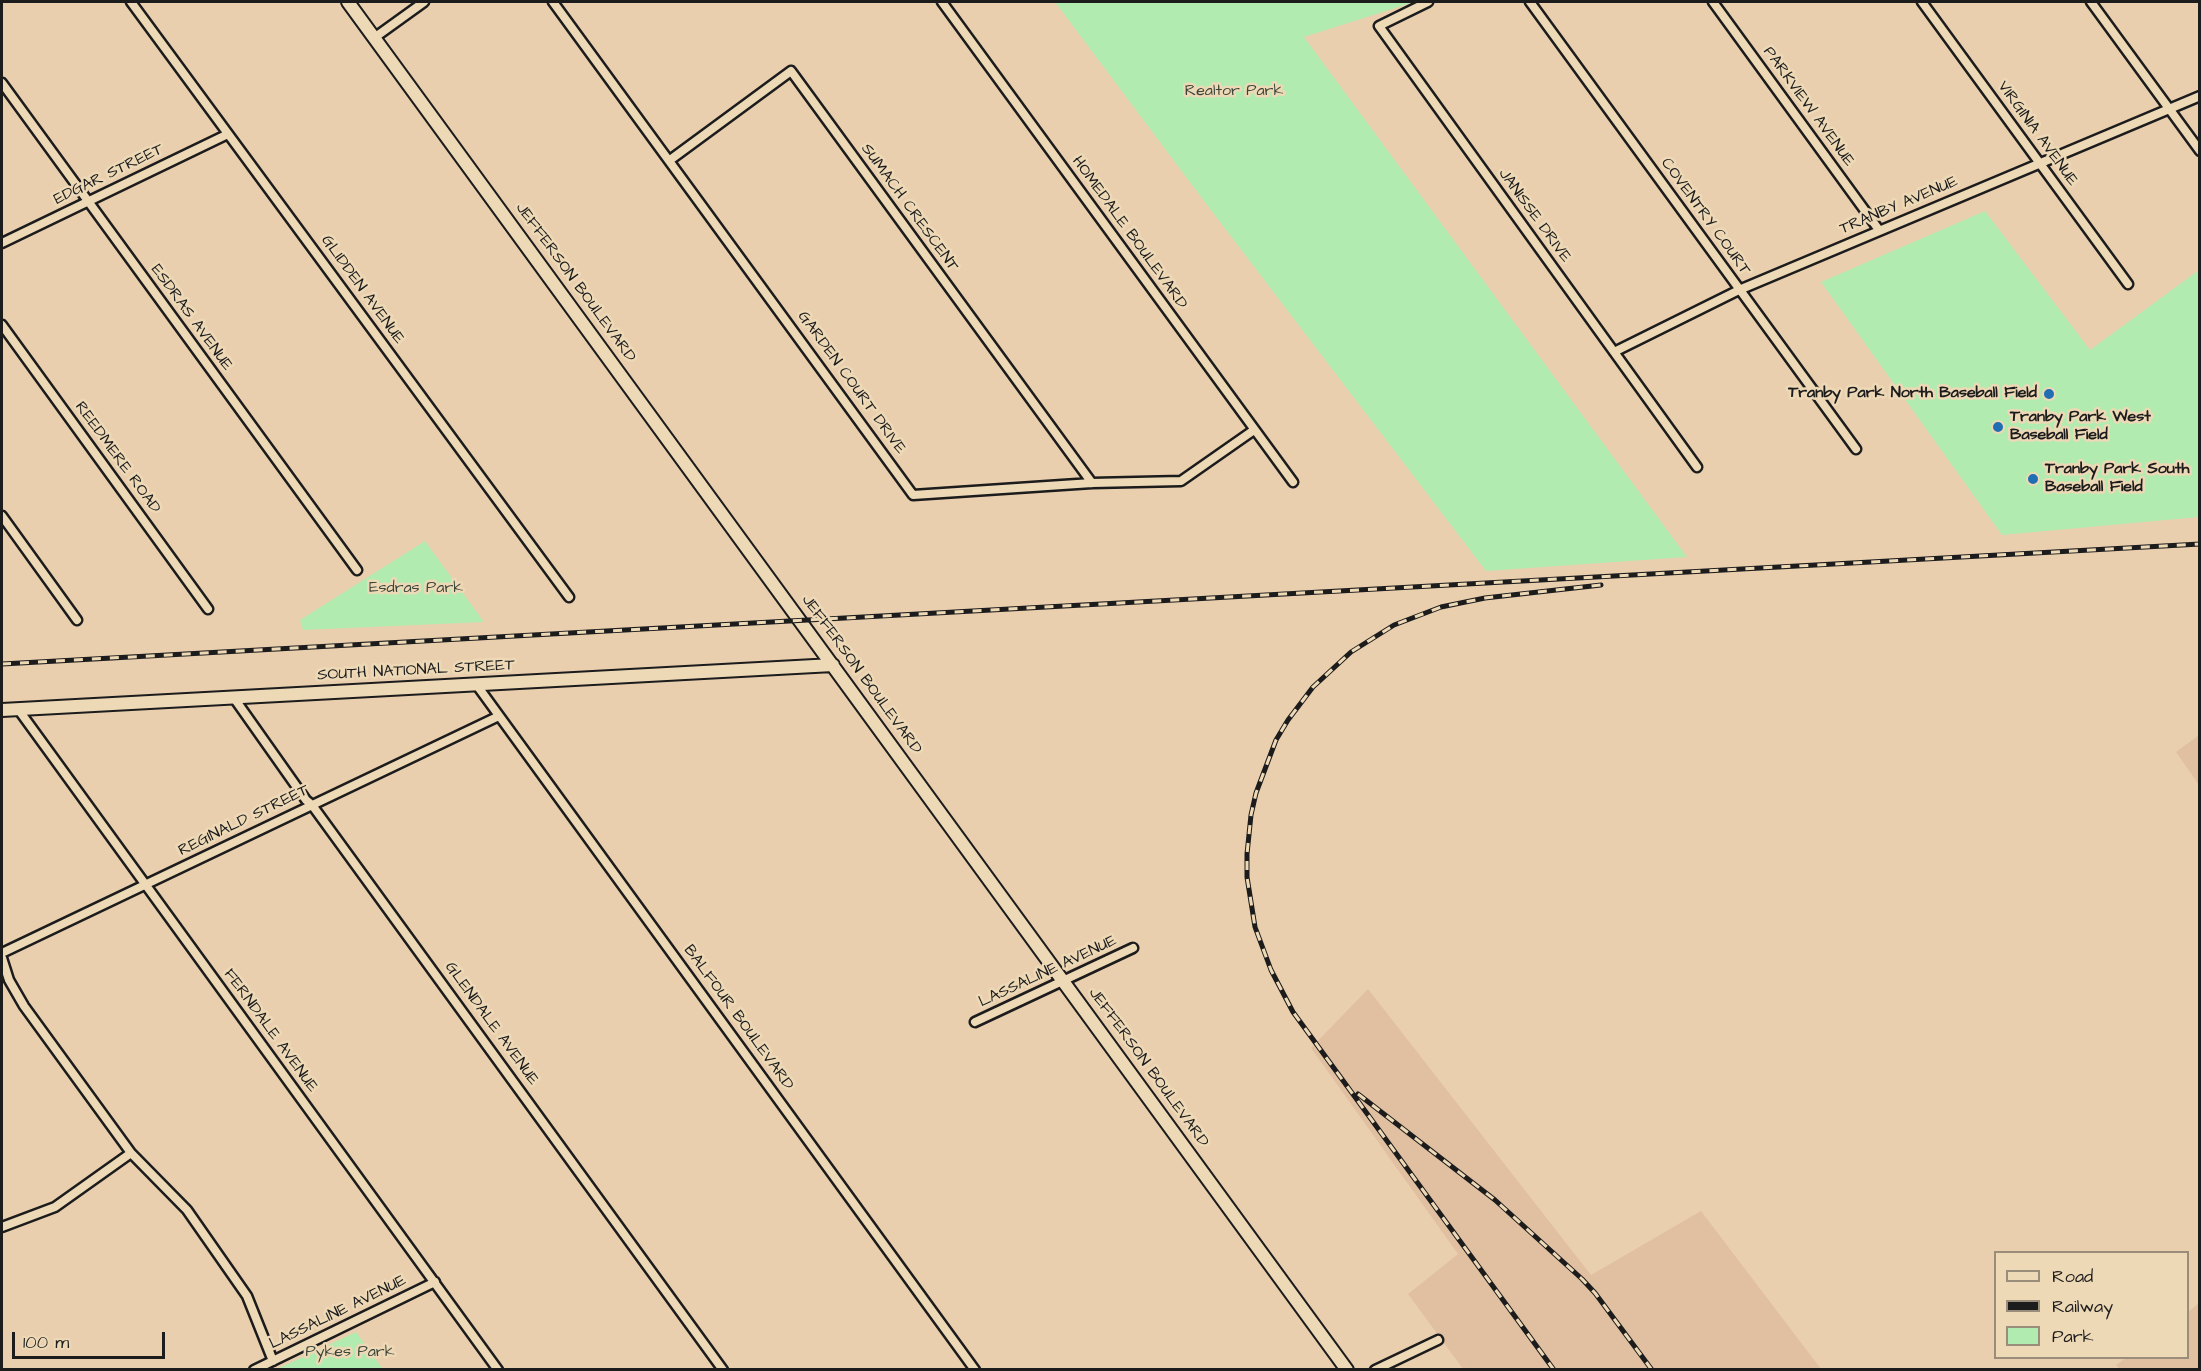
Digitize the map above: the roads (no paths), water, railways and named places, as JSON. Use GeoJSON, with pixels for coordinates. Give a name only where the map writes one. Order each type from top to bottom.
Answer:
{"type":"FeatureCollection","features":[{"type":"Feature","properties":{"kind":"street","name":"GLIDDEN AVENUE"},"geometry":{"type":"LineString","coordinates":[[131,2],[569,597]]}},
{"type":"Feature","properties":{"kind":"street","name":"JEFFERSON BOULEVARD"},"geometry":{"type":"LineString","coordinates":[[348,2],[1347,1370]]}},
{"type":"Feature","properties":{"kind":"street"},"geometry":{"type":"LineString","coordinates":[[374,38],[424,2]]}},
{"type":"Feature","properties":{"kind":"street","name":"GARDEN COURT DRIVE"},"geometry":{"type":"LineString","coordinates":[[553,2],[913,495],[1092,483],[1181,481],[1254,430]]}},
{"type":"Feature","properties":{"kind":"street","name":"HOMEDALE BOULEVARD"},"geometry":{"type":"LineString","coordinates":[[942,2],[1293,482]]}},
{"type":"Feature","properties":{"kind":"street","name":"JANISSE DRIVE"},"geometry":{"type":"LineString","coordinates":[[1428,2],[1379,26],[1697,467]]}},
{"type":"Feature","properties":{"kind":"street","name":"COVENTRY COURT"},"geometry":{"type":"LineString","coordinates":[[1530,2],[1856,449]]}},
{"type":"Feature","properties":{"kind":"street","name":"PARKVIEW AVENUE"},"geometry":{"type":"LineString","coordinates":[[1713,2],[1880,230]]}},
{"type":"Feature","properties":{"kind":"street","name":"VIRGINIA AVENUE"},"geometry":{"type":"LineString","coordinates":[[1922,2],[2128,284]]}},
{"type":"Feature","properties":{"kind":"street"},"geometry":{"type":"LineString","coordinates":[[2091,2],[2199,151]]}},
{"type":"Feature","properties":{"kind":"street","name":"SUMACH CRESCENT"},"geometry":{"type":"LineString","coordinates":[[670,160],[791,71],[1092,483]]}},
{"type":"Feature","properties":{"kind":"street","name":"ESDRAS AVENUE"},"geometry":{"type":"LineString","coordinates":[[2,83],[357,570]]}},
{"type":"Feature","properties":{"kind":"street","name":"TRANBY AVENUE"},"geometry":{"type":"LineString","coordinates":[[1614,352],[1739,290],[2199,96]]}},
{"type":"Feature","properties":{"kind":"street","name":"EDGAR STREET"},"geometry":{"type":"LineString","coordinates":[[2,243],[228,134]]}},
{"type":"Feature","properties":{"kind":"street","name":"REEDMERE ROAD"},"geometry":{"type":"LineString","coordinates":[[2,325],[208,609]]}},
{"type":"Feature","properties":{"kind":"street"},"geometry":{"type":"LineString","coordinates":[[2,516],[77,620]]}},
{"type":"Feature","properties":{"kind":"street","name":"SOUTH NATIONAL STREET"},"geometry":{"type":"LineString","coordinates":[[2,710],[833,665]]}},
{"type":"Feature","properties":{"kind":"street","name":"BALFOUR BOULEVARD"},"geometry":{"type":"LineString","coordinates":[[476,684],[975,1370]]}},
{"type":"Feature","properties":{"kind":"street","name":"GLENDALE AVENUE"},"geometry":{"type":"LineString","coordinates":[[234,698],[723,1370]]}},
{"type":"Feature","properties":{"kind":"street","name":"FERNDALE AVENUE"},"geometry":{"type":"LineString","coordinates":[[18,709],[498,1370]]}},
{"type":"Feature","properties":{"kind":"street","name":"REGINALD STREET"},"geometry":{"type":"LineString","coordinates":[[2,956],[499,716]]}},
{"type":"Feature","properties":{"kind":"street","name":"LASSALINE AVENUE"},"geometry":{"type":"LineString","coordinates":[[975,1022],[1133,948]]}},
{"type":"Feature","properties":{"kind":"street"},"geometry":{"type":"LineString","coordinates":[[2,956],[9,980],[24,1006],[131,1153],[187,1210],[247,1296],[273,1360]]}},
{"type":"Feature","properties":{"kind":"street"},"geometry":{"type":"LineString","coordinates":[[2,1227],[55,1207],[131,1153]]}},
{"type":"Feature","properties":{"kind":"street","name":"LASSALINE AVENUE"},"geometry":{"type":"LineString","coordinates":[[255,1370],[435,1282]]}},
{"type":"Feature","properties":{"kind":"street"},"geometry":{"type":"LineString","coordinates":[[1375,1370],[1438,1340]]}},
{"type":"Feature","properties":{"kind":"railway"},"geometry":{"type":"LineString","coordinates":[[2,664],[2200,544]]}},
{"type":"Feature","properties":{"kind":"railway"},"geometry":{"type":"LineString","coordinates":[[1554,1370],[1293,1012],[1271,970],[1255,927],[1247,877],[1247,854],[1256,793],[1276,740],[1313,687],[1351,652],[1394,625],[1441,607],[1485,598],[1601,585]]}},
{"type":"Feature","properties":{"kind":"railway"},"geometry":{"type":"LineString","coordinates":[[1358,1094],[1495,1200],[1582,1279],[1652,1370]]}},
{"type":"Feature","properties":{"kind":"place","name":"Tranby Park North Baseball Field"},"geometry":{"type":"Point","coordinates":[2049,394]}},
{"type":"Feature","properties":{"kind":"place","name":"Tranby Park West Baseball Field"},"geometry":{"type":"Point","coordinates":[1998,427]}},
{"type":"Feature","properties":{"kind":"place","name":"Tranby Park South Baseball Field"},"geometry":{"type":"Point","coordinates":[2033,479]}},
{"type":"Feature","properties":{"kind":"park label","name":"Realtor Park"},"geometry":{"type":"Point","coordinates":[1234,92]}},
{"type":"Feature","properties":{"kind":"park label","name":"Esdras Park"},"geometry":{"type":"Point","coordinates":[416,589]}},
{"type":"Feature","properties":{"kind":"park label","name":"Pykes Park"},"geometry":{"type":"Point","coordinates":[350,1353]}}]}
